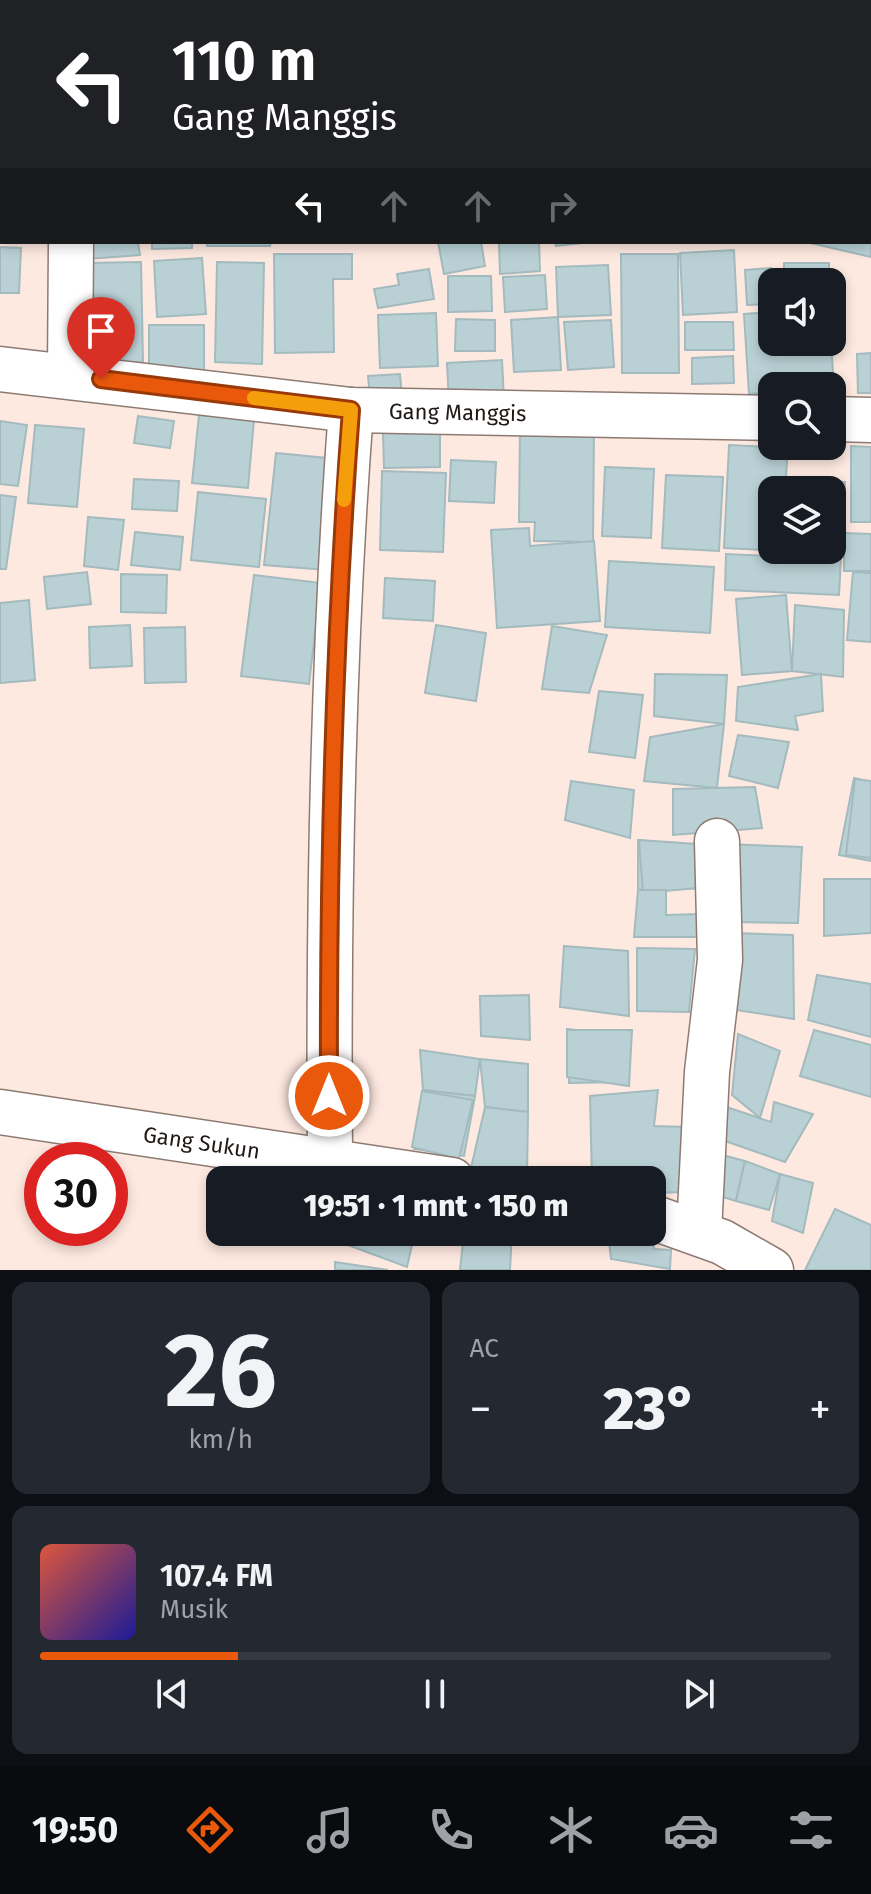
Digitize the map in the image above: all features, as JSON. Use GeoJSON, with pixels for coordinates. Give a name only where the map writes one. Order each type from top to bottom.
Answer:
{"type":"FeatureCollection","features":[{"type":"Feature","properties":{"kind":"street"},"geometry":{"type":"LineString","coordinates":[[70,375],[71,244]]}},
{"type":"Feature","properties":{"kind":"street","name":"Gang Manggis"},"geometry":{"type":"LineString","coordinates":[[0,369],[351,410],[758,418]]}},
{"type":"Feature","properties":{"kind":"street"},"geometry":{"type":"LineString","coordinates":[[330,1159],[328,907],[338,588],[351,410]]}},
{"type":"Feature","properties":{"kind":"street"},"geometry":{"type":"LineString","coordinates":[[846,419],[871,420]]}},
{"type":"Feature","properties":{"kind":"street"},"geometry":{"type":"LineString","coordinates":[[699,1232],[707,1072],[720,960],[717,841]]}},
{"type":"Feature","properties":{"kind":"street","name":"Gang Sukun"},"geometry":{"type":"LineString","coordinates":[[0,1112],[371,1166]]}},
{"type":"Feature","properties":{"kind":"street"},"geometry":{"type":"LineString","coordinates":[[666,1221],[699,1232],[771,1270]]}},
{"type":"Feature","properties":{"kind":"building"},"geometry":{"type":"Polygon","coordinates":[[[87,244],[138,244],[140,255],[88,259],[87,244]]]}},
{"type":"Feature","properties":{"kind":"building"},"geometry":{"type":"Polygon","coordinates":[[[152,244],[192,244],[192,248],[152,249],[152,244]]]}},
{"type":"Feature","properties":{"kind":"building"},"geometry":{"type":"Polygon","coordinates":[[[207,244],[270,244],[270,246],[207,244]]]}},
{"type":"Feature","properties":{"kind":"building"},"geometry":{"type":"Polygon","coordinates":[[[438,244],[481,244],[485,266],[444,274],[438,244]]]}},
{"type":"Feature","properties":{"kind":"building"},"geometry":{"type":"Polygon","coordinates":[[[499,244],[539,244],[540,271],[500,274],[499,244]]]}},
{"type":"Feature","properties":{"kind":"building"},"geometry":{"type":"Polygon","coordinates":[[[815,244],[871,244],[871,257],[815,244]]]}},
{"type":"Feature","properties":{"kind":"building"},"geometry":{"type":"Polygon","coordinates":[[[0,247],[21,248],[19,293],[0,293],[0,247]]]}},
{"type":"Feature","properties":{"kind":"building"},"geometry":{"type":"Polygon","coordinates":[[[734,250],[737,312],[683,315],[680,253],[734,250]]]}},
{"type":"Feature","properties":{"kind":"building"},"geometry":{"type":"Polygon","coordinates":[[[274,254],[352,254],[352,279],[333,279],[334,352],[275,353],[274,254]]]}},
{"type":"Feature","properties":{"kind":"building"},"geometry":{"type":"Polygon","coordinates":[[[621,254],[678,254],[679,373],[622,373],[621,254]]]}},
{"type":"Feature","properties":{"kind":"building"},"geometry":{"type":"Polygon","coordinates":[[[202,258],[206,314],[157,317],[154,261],[202,258]]]}},
{"type":"Feature","properties":{"kind":"building"},"geometry":{"type":"Polygon","coordinates":[[[141,262],[143,362],[88,363],[85,263],[141,262]]]}},
{"type":"Feature","properties":{"kind":"building"},"geometry":{"type":"Polygon","coordinates":[[[217,262],[264,263],[262,364],[215,362],[217,262]]]}},
{"type":"Feature","properties":{"kind":"building"},"geometry":{"type":"Polygon","coordinates":[[[784,263],[829,263],[829,268],[784,268],[784,263]]]}},
{"type":"Feature","properties":{"kind":"building"},"geometry":{"type":"Polygon","coordinates":[[[608,265],[611,315],[558,317],[556,267],[608,265]]]}},
{"type":"Feature","properties":{"kind":"building"},"geometry":{"type":"Polygon","coordinates":[[[429,269],[434,299],[378,308],[374,289],[399,285],[397,274],[429,269]]]}},
{"type":"Feature","properties":{"kind":"building"},"geometry":{"type":"Polygon","coordinates":[[[758,269],[758,305],[747,305],[745,270],[758,269]]]}},
{"type":"Feature","properties":{"kind":"building"},"geometry":{"type":"Polygon","coordinates":[[[545,275],[547,309],[505,312],[503,277],[545,275]]]}},
{"type":"Feature","properties":{"kind":"building"},"geometry":{"type":"Polygon","coordinates":[[[448,276],[491,276],[492,311],[448,312],[448,276]]]}},
{"type":"Feature","properties":{"kind":"building"},"geometry":{"type":"Polygon","coordinates":[[[436,313],[438,366],[380,368],[378,315],[436,313]]]}},
{"type":"Feature","properties":{"kind":"building"},"geometry":{"type":"Polygon","coordinates":[[[758,313],[758,356],[832,356],[833,372],[758,372],[758,393],[749,394],[744,314],[758,313]]]}},
{"type":"Feature","properties":{"kind":"building"},"geometry":{"type":"Polygon","coordinates":[[[558,317],[561,370],[514,372],[511,320],[558,317]]]}},
{"type":"Feature","properties":{"kind":"building"},"geometry":{"type":"Polygon","coordinates":[[[456,319],[495,320],[495,351],[455,351],[456,319]]]}},
{"type":"Feature","properties":{"kind":"building"},"geometry":{"type":"Polygon","coordinates":[[[611,320],[614,367],[568,370],[564,322],[611,320]]]}},
{"type":"Feature","properties":{"kind":"building"},"geometry":{"type":"Polygon","coordinates":[[[685,322],[733,322],[734,350],[685,350],[685,322]]]}},
{"type":"Feature","properties":{"kind":"building"},"geometry":{"type":"Polygon","coordinates":[[[149,325],[204,325],[204,376],[149,376],[149,325]]]}},
{"type":"Feature","properties":{"kind":"building"},"geometry":{"type":"Polygon","coordinates":[[[871,353],[871,393],[858,393],[857,354],[871,353]]]}},
{"type":"Feature","properties":{"kind":"building"},"geometry":{"type":"Polygon","coordinates":[[[733,356],[734,383],[692,384],[692,358],[733,356]]]}},
{"type":"Feature","properties":{"kind":"building"},"geometry":{"type":"Polygon","coordinates":[[[502,360],[504,399],[449,403],[447,363],[502,360]]]}},
{"type":"Feature","properties":{"kind":"building"},"geometry":{"type":"Polygon","coordinates":[[[400,374],[402,396],[370,398],[368,376],[400,374]]]}},
{"type":"Feature","properties":{"kind":"building"},"geometry":{"type":"Polygon","coordinates":[[[199,415],[254,420],[248,488],[192,483],[199,415]]]}},
{"type":"Feature","properties":{"kind":"building"},"geometry":{"type":"Polygon","coordinates":[[[138,416],[174,421],[170,448],[134,443],[138,416]]]}},
{"type":"Feature","properties":{"kind":"building"},"geometry":{"type":"Polygon","coordinates":[[[0,421],[27,425],[18,486],[0,484],[0,421]]]}},
{"type":"Feature","properties":{"kind":"building"},"geometry":{"type":"Polygon","coordinates":[[[35,425],[84,429],[77,507],[28,503],[35,425]]]}},
{"type":"Feature","properties":{"kind":"building"},"geometry":{"type":"Polygon","coordinates":[[[520,427],[594,427],[593,542],[534,541],[535,522],[519,522],[520,427]]]}},
{"type":"Feature","properties":{"kind":"building"},"geometry":{"type":"Polygon","coordinates":[[[440,431],[440,467],[384,468],[383,432],[440,431]]]}},
{"type":"Feature","properties":{"kind":"building"},"geometry":{"type":"Polygon","coordinates":[[[729,445],[758,446],[758,460],[787,460],[786,476],[758,476],[758,550],[724,548],[729,445]]]}},
{"type":"Feature","properties":{"kind":"building"},"geometry":{"type":"Polygon","coordinates":[[[851,446],[871,447],[871,522],[851,522],[851,446]]]}},
{"type":"Feature","properties":{"kind":"building"},"geometry":{"type":"Polygon","coordinates":[[[276,453],[337,459],[326,570],[264,565],[276,453]]]}},
{"type":"Feature","properties":{"kind":"building"},"geometry":{"type":"Polygon","coordinates":[[[451,460],[496,462],[494,503],[449,501],[451,460]]]}},
{"type":"Feature","properties":{"kind":"building"},"geometry":{"type":"Polygon","coordinates":[[[605,467],[654,469],[651,538],[602,536],[605,467]]]}},
{"type":"Feature","properties":{"kind":"building"},"geometry":{"type":"Polygon","coordinates":[[[382,471],[446,473],[443,552],[380,550],[382,471]]]}},
{"type":"Feature","properties":{"kind":"building"},"geometry":{"type":"Polygon","coordinates":[[[666,475],[723,477],[719,551],[662,548],[666,475]]]}},
{"type":"Feature","properties":{"kind":"building"},"geometry":{"type":"Polygon","coordinates":[[[134,479],[179,481],[177,511],[132,509],[134,479]]]}},
{"type":"Feature","properties":{"kind":"building"},"geometry":{"type":"Polygon","coordinates":[[[198,492],[266,499],[259,567],[191,560],[198,492]]]}},
{"type":"Feature","properties":{"kind":"building"},"geometry":{"type":"Polygon","coordinates":[[[0,495],[16,497],[6,569],[0,569],[0,495]]]}},
{"type":"Feature","properties":{"kind":"building"},"geometry":{"type":"Polygon","coordinates":[[[88,517],[124,520],[118,570],[84,566],[88,517]]]}},
{"type":"Feature","properties":{"kind":"building"},"geometry":{"type":"Polygon","coordinates":[[[529,528],[530,546],[594,541],[600,621],[497,628],[491,530],[529,528]]]}},
{"type":"Feature","properties":{"kind":"building"},"geometry":{"type":"Polygon","coordinates":[[[135,532],[183,537],[180,570],[131,565],[135,532]]]}},
{"type":"Feature","properties":{"kind":"building"},"geometry":{"type":"Polygon","coordinates":[[[846,533],[871,534],[871,571],[844,571],[846,533]]]}},
{"type":"Feature","properties":{"kind":"building"},"geometry":{"type":"Polygon","coordinates":[[[726,554],[758,555],[758,564],[841,564],[839,595],[725,590],[726,554]]]}},
{"type":"Feature","properties":{"kind":"building"},"geometry":{"type":"Polygon","coordinates":[[[609,561],[714,567],[710,633],[605,627],[609,561]]]}},
{"type":"Feature","properties":{"kind":"building"},"geometry":{"type":"Polygon","coordinates":[[[87,572],[91,604],[47,609],[44,577],[87,572]]]}},
{"type":"Feature","properties":{"kind":"building"},"geometry":{"type":"Polygon","coordinates":[[[853,572],[871,573],[871,642],[847,640],[853,572]]]}},
{"type":"Feature","properties":{"kind":"building"},"geometry":{"type":"Polygon","coordinates":[[[121,574],[167,575],[166,613],[121,612],[121,574]]]}},
{"type":"Feature","properties":{"kind":"building"},"geometry":{"type":"Polygon","coordinates":[[[254,575],[321,583],[309,684],[241,676],[254,575]]]}},
{"type":"Feature","properties":{"kind":"building"},"geometry":{"type":"Polygon","coordinates":[[[385,578],[435,581],[433,621],[383,618],[385,578]]]}},
{"type":"Feature","properties":{"kind":"building"},"geometry":{"type":"Polygon","coordinates":[[[786,595],[792,671],[742,675],[736,599],[786,595]]]}},
{"type":"Feature","properties":{"kind":"building"},"geometry":{"type":"Polygon","coordinates":[[[29,600],[35,680],[0,683],[0,603],[29,600]]]}},
{"type":"Feature","properties":{"kind":"building"},"geometry":{"type":"Polygon","coordinates":[[[795,605],[844,610],[843,677],[792,671],[795,605]]]}},
{"type":"Feature","properties":{"kind":"building"},"geometry":{"type":"Polygon","coordinates":[[[130,625],[132,666],[90,668],[89,627],[130,625]]]}},
{"type":"Feature","properties":{"kind":"building"},"geometry":{"type":"Polygon","coordinates":[[[436,625],[486,633],[476,701],[425,693],[436,625]]]}},
{"type":"Feature","properties":{"kind":"building"},"geometry":{"type":"Polygon","coordinates":[[[552,626],[607,635],[589,693],[542,689],[552,626]]]}},
{"type":"Feature","properties":{"kind":"building"},"geometry":{"type":"Polygon","coordinates":[[[185,627],[186,682],[145,683],[144,628],[185,627]]]}},
{"type":"Feature","properties":{"kind":"building"},"geometry":{"type":"Polygon","coordinates":[[[655,674],[727,675],[724,724],[654,716],[655,674]]]}},
{"type":"Feature","properties":{"kind":"building"},"geometry":{"type":"Polygon","coordinates":[[[821,674],[823,711],[795,716],[798,730],[736,721],[738,687],[821,674]]]}},
{"type":"Feature","properties":{"kind":"building"},"geometry":{"type":"Polygon","coordinates":[[[599,691],[643,695],[635,758],[589,752],[599,691]]]}},
{"type":"Feature","properties":{"kind":"building"},"geometry":{"type":"Polygon","coordinates":[[[724,724],[717,788],[644,781],[650,737],[724,724]]]}},
{"type":"Feature","properties":{"kind":"building"},"geometry":{"type":"Polygon","coordinates":[[[738,735],[789,742],[778,788],[729,776],[738,735]]]}},
{"type":"Feature","properties":{"kind":"building"},"geometry":{"type":"Polygon","coordinates":[[[854,778],[871,782],[871,861],[839,855],[854,778]]]}},
{"type":"Feature","properties":{"kind":"building"},"geometry":{"type":"Polygon","coordinates":[[[855,779],[871,781],[871,858],[846,855],[855,779]]]}},
{"type":"Feature","properties":{"kind":"building"},"geometry":{"type":"Polygon","coordinates":[[[571,781],[634,790],[630,838],[565,820],[571,781]]]}},
{"type":"Feature","properties":{"kind":"building"},"geometry":{"type":"Polygon","coordinates":[[[755,787],[762,828],[673,835],[673,789],[755,787]]]}},
{"type":"Feature","properties":{"kind":"building"},"geometry":{"type":"Polygon","coordinates":[[[638,840],[708,847],[708,888],[638,890],[638,840]]]}},
{"type":"Feature","properties":{"kind":"building"},"geometry":{"type":"Polygon","coordinates":[[[639,840],[711,845],[708,887],[643,893],[639,840]]]}},
{"type":"Feature","properties":{"kind":"building"},"geometry":{"type":"Polygon","coordinates":[[[725,844],[802,847],[798,923],[729,922],[725,844]]]}},
{"type":"Feature","properties":{"kind":"building"},"geometry":{"type":"Polygon","coordinates":[[[824,879],[871,879],[871,933],[824,936],[824,879]]]}},
{"type":"Feature","properties":{"kind":"building"},"geometry":{"type":"Polygon","coordinates":[[[638,890],[666,890],[666,915],[701,914],[709,937],[634,937],[638,890]]]}},
{"type":"Feature","properties":{"kind":"building"},"geometry":{"type":"Polygon","coordinates":[[[735,933],[793,935],[794,1019],[736,1010],[735,933]]]}},
{"type":"Feature","properties":{"kind":"building"},"geometry":{"type":"Polygon","coordinates":[[[564,946],[628,951],[629,1016],[560,1007],[564,946]]]}},
{"type":"Feature","properties":{"kind":"building"},"geometry":{"type":"Polygon","coordinates":[[[637,948],[695,949],[689,1012],[637,1011],[637,948]]]}},
{"type":"Feature","properties":{"kind":"building"},"geometry":{"type":"Polygon","coordinates":[[[817,975],[871,984],[871,1037],[808,1020],[817,975]]]}},
{"type":"Feature","properties":{"kind":"building"},"geometry":{"type":"Polygon","coordinates":[[[529,995],[530,1040],[481,1036],[480,996],[529,995]]]}},
{"type":"Feature","properties":{"kind":"building"},"geometry":{"type":"Polygon","coordinates":[[[567,1029],[626,1035],[626,1082],[569,1083],[567,1029]]]}},
{"type":"Feature","properties":{"kind":"building"},"geometry":{"type":"Polygon","coordinates":[[[567,1030],[632,1030],[629,1086],[567,1077],[567,1030]]]}},
{"type":"Feature","properties":{"kind":"building"},"geometry":{"type":"Polygon","coordinates":[[[814,1030],[871,1045],[871,1097],[800,1076],[814,1030]]]}},
{"type":"Feature","properties":{"kind":"building"},"geometry":{"type":"Polygon","coordinates":[[[738,1034],[780,1051],[760,1118],[732,1095],[738,1034]]]}},
{"type":"Feature","properties":{"kind":"building"},"geometry":{"type":"Polygon","coordinates":[[[420,1050],[480,1059],[475,1096],[423,1090],[420,1050]]]}},
{"type":"Feature","properties":{"kind":"building"},"geometry":{"type":"Polygon","coordinates":[[[480,1059],[528,1064],[528,1112],[485,1107],[480,1059]]]}},
{"type":"Feature","properties":{"kind":"building"},"geometry":{"type":"Polygon","coordinates":[[[423,1090],[475,1096],[464,1156],[414,1149],[423,1090]]]}},
{"type":"Feature","properties":{"kind":"building"},"geometry":{"type":"Polygon","coordinates":[[[658,1090],[654,1126],[687,1127],[685,1192],[666,1193],[666,1166],[592,1166],[590,1096],[658,1090]]]}},
{"type":"Feature","properties":{"kind":"building"},"geometry":{"type":"Polygon","coordinates":[[[422,1091],[473,1100],[459,1159],[412,1147],[422,1091]]]}},
{"type":"Feature","properties":{"kind":"building"},"geometry":{"type":"Polygon","coordinates":[[[774,1102],[813,1114],[785,1162],[711,1136],[718,1104],[771,1122],[774,1102]]]}},
{"type":"Feature","properties":{"kind":"building"},"geometry":{"type":"Polygon","coordinates":[[[485,1107],[528,1112],[527,1166],[471,1166],[485,1107]]]}},
{"type":"Feature","properties":{"kind":"building"},"geometry":{"type":"Polygon","coordinates":[[[711,1152],[745,1161],[736,1201],[703,1191],[711,1152]]]}},
{"type":"Feature","properties":{"kind":"building"},"geometry":{"type":"Polygon","coordinates":[[[745,1161],[780,1174],[769,1210],[736,1201],[745,1161]]]}},
{"type":"Feature","properties":{"kind":"building"},"geometry":{"type":"Polygon","coordinates":[[[780,1174],[813,1183],[803,1233],[772,1221],[780,1174]]]}},
{"type":"Feature","properties":{"kind":"building"},"geometry":{"type":"Polygon","coordinates":[[[835,1209],[871,1225],[871,1270],[805,1270],[835,1209]]]}},
{"type":"Feature","properties":{"kind":"building"},"geometry":{"type":"Polygon","coordinates":[[[351,1246],[412,1246],[407,1267],[351,1246]]]}},
{"type":"Feature","properties":{"kind":"building"},"geometry":{"type":"Polygon","coordinates":[[[463,1246],[511,1246],[510,1270],[460,1270],[463,1246]]]}},
{"type":"Feature","properties":{"kind":"building"},"geometry":{"type":"Polygon","coordinates":[[[610,1246],[654,1246],[654,1249],[671,1250],[670,1269],[611,1259],[610,1246]]]}},
{"type":"Feature","properties":{"kind":"building"},"geometry":{"type":"Polygon","coordinates":[[[335,1262],[388,1270],[335,1270],[335,1262]]]}},
{"type":"Feature","properties":{"kind":"slow traffic"},"geometry":{"type":"LineString","coordinates":[[254,398],[351,410],[344,500]]}},
{"type":"Feature","properties":{"kind":"route"},"geometry":{"type":"LineString","coordinates":[[101,379],[351,410],[338,588],[328,907],[329,1096]]}}]}
